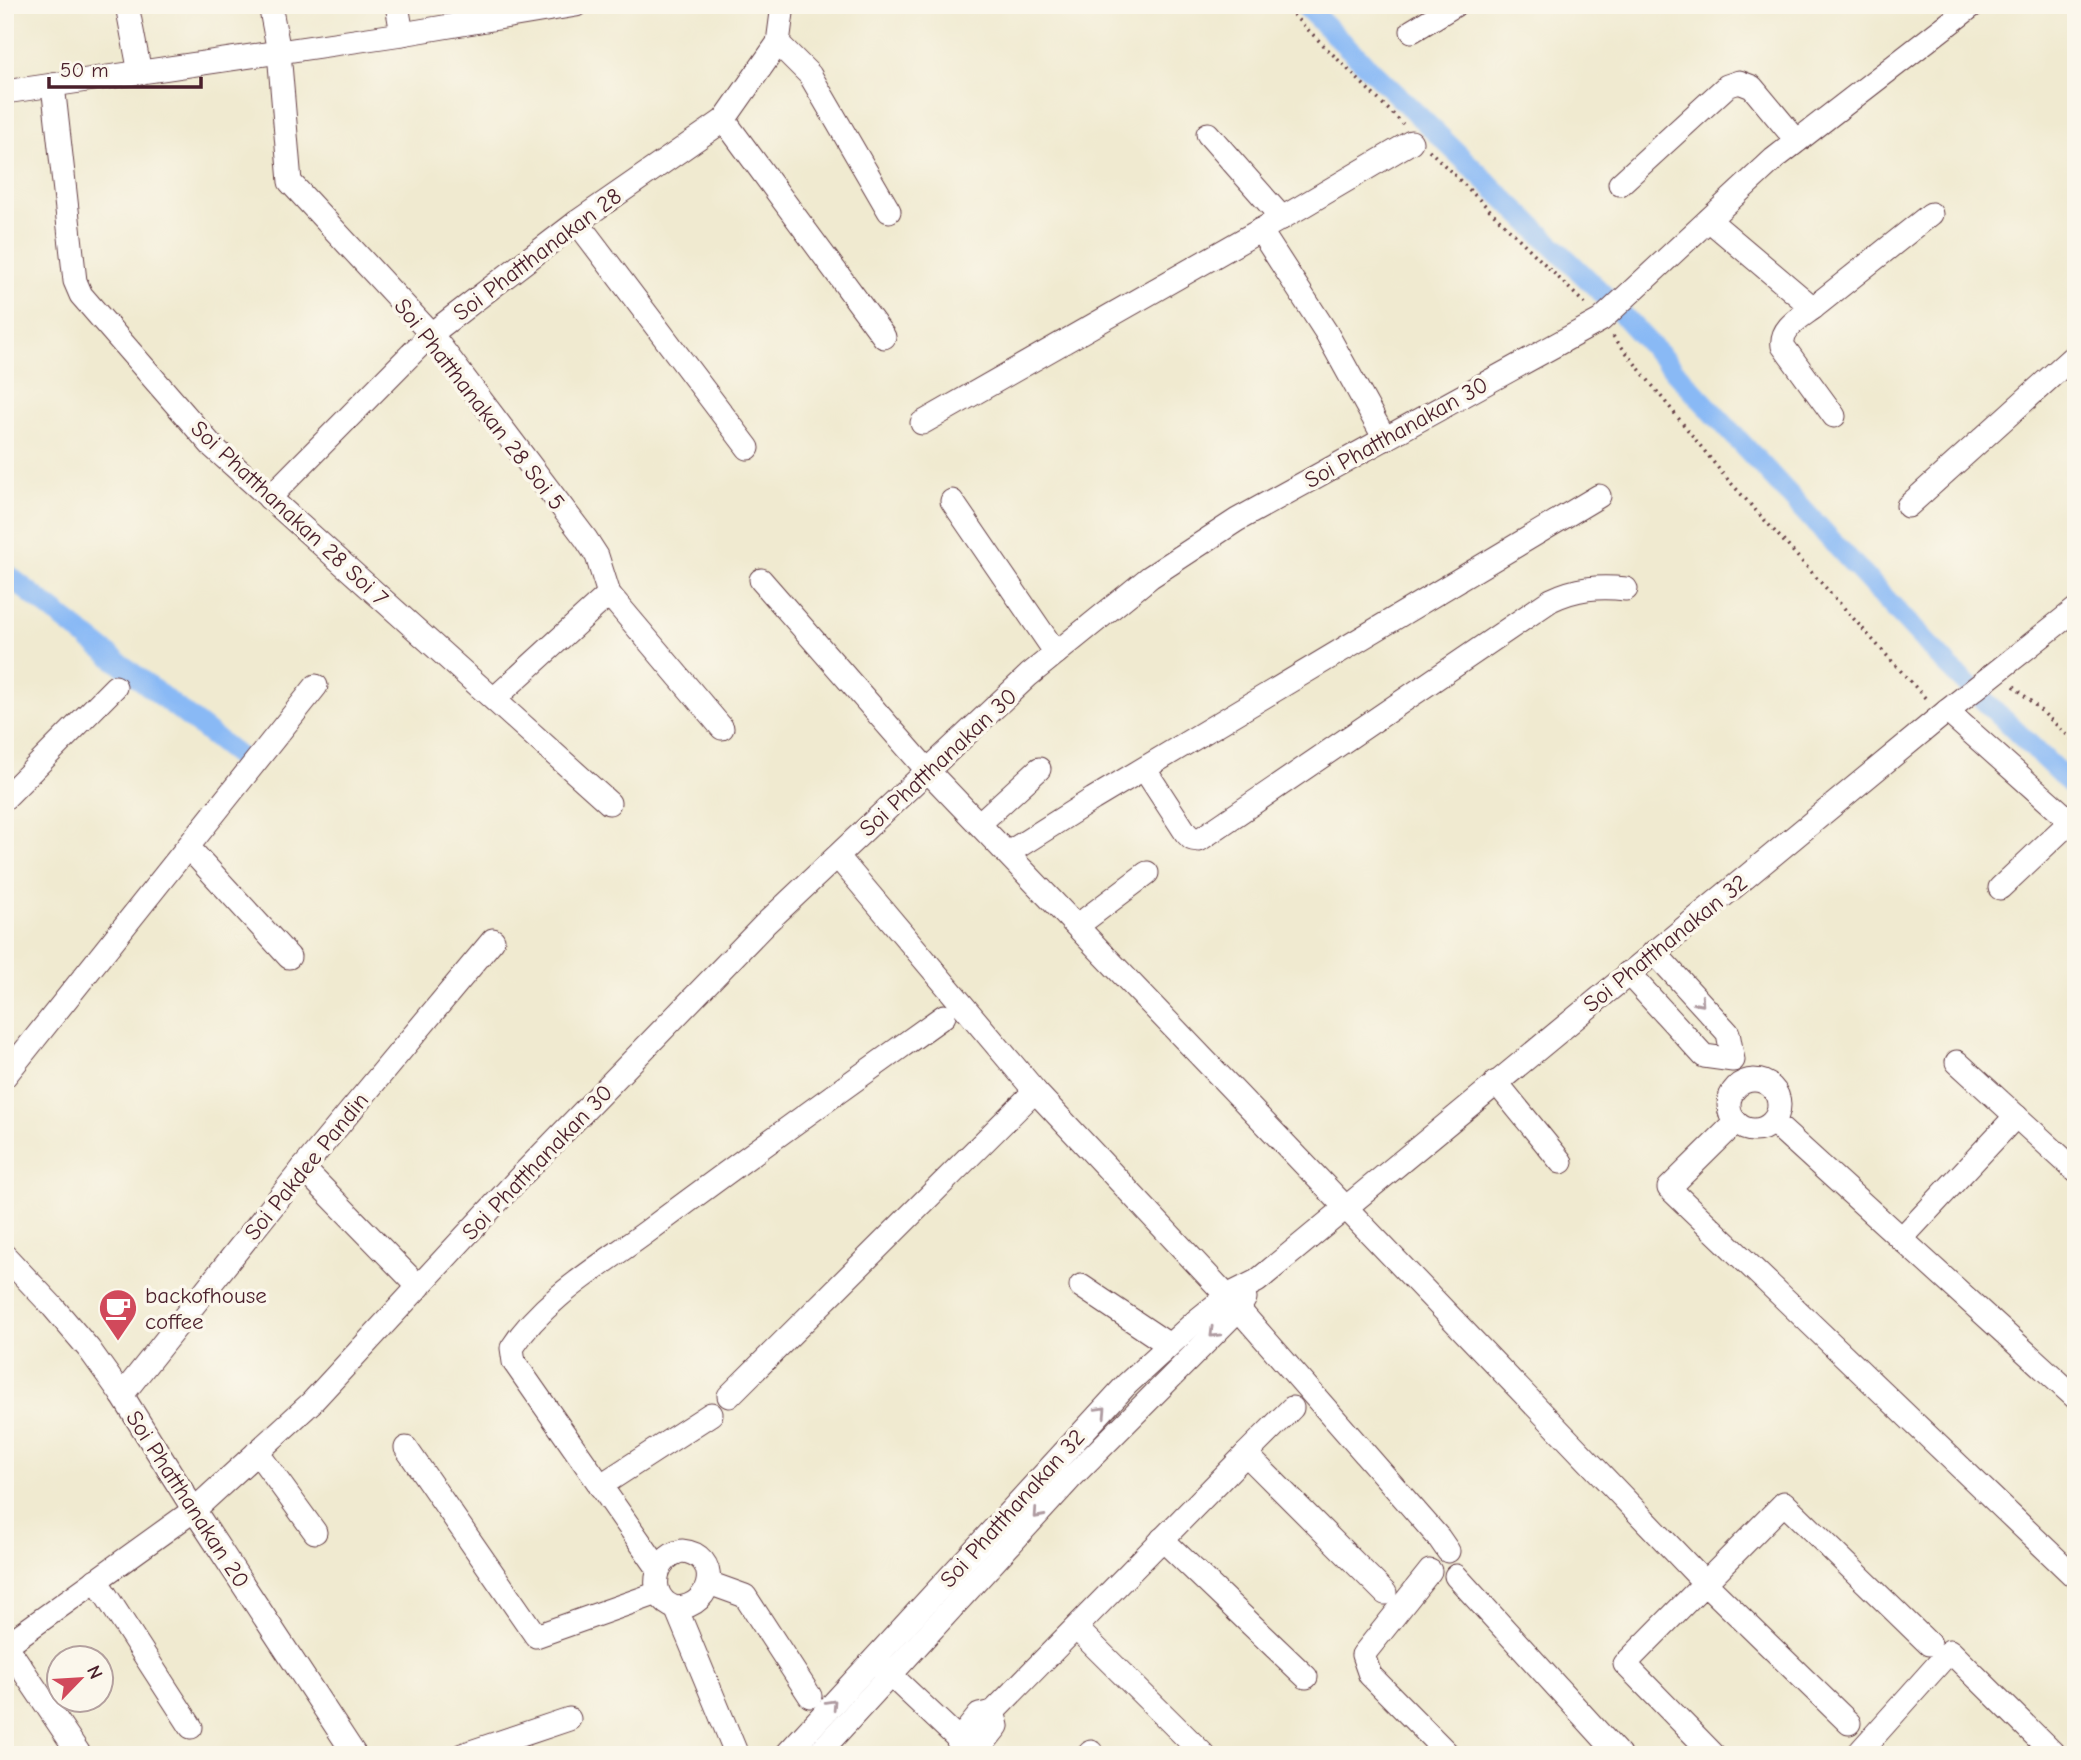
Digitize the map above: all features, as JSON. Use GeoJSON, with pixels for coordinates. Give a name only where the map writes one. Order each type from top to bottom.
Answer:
{"type":"FeatureCollection","features":[{"type":"Feature","properties":{"kind":"street"},"geometry":{"type":"LineString","coordinates":[[127,5],[140,72]]}},
{"type":"Feature","properties":{"kind":"street","name":"Soi Phatthanakan 28 Soi 5"},"geometry":{"type":"LineString","coordinates":[[270,5],[279,52],[290,182],[430,334],[586,539],[597,556],[610,594]]}},
{"type":"Feature","properties":{"kind":"street"},"geometry":{"type":"LineString","coordinates":[[397,5],[402,34]]}},
{"type":"Feature","properties":{"kind":"street"},"geometry":{"type":"LineString","coordinates":[[5,92],[402,34],[575,5]]}},
{"type":"Feature","properties":{"kind":"street","name":"Soi Phatthanakan 28"},"geometry":{"type":"LineString","coordinates":[[270,498],[430,334],[577,222],[723,120],[778,44],[783,5]]}},
{"type":"Feature","properties":{"kind":"street"},"geometry":{"type":"LineString","coordinates":[[1412,31],[1455,5]]}},
{"type":"Feature","properties":{"kind":"street","name":"Soi Phatthanakan 30"},"geometry":{"type":"LineString","coordinates":[[6,1645],[194,1510],[311,1403],[531,1167],[765,924],[1029,675],[1150,577],[1237,520],[1601,320],[1773,159],[1973,5]]}},
{"type":"Feature","properties":{"kind":"street"},"geometry":{"type":"LineString","coordinates":[[778,44],[810,75],[889,211]]}},
{"type":"Feature","properties":{"kind":"street"},"geometry":{"type":"LineString","coordinates":[[1620,184],[1727,86],[1739,82],[1752,88],[1797,141]]}},
{"type":"Feature","properties":{"kind":"street","name":"Soi Phatthanakan 28 Soi 7"},"geometry":{"type":"LineString","coordinates":[[53,85],[77,288],[214,447],[609,803]]}},
{"type":"Feature","properties":{"kind":"street"},"geometry":{"type":"LineString","coordinates":[[723,120],[884,337]]}},
{"type":"Feature","properties":{"kind":"street"},"geometry":{"type":"LineString","coordinates":[[1208,134],[1282,218]]}},
{"type":"Feature","properties":{"kind":"street"},"geometry":{"type":"LineString","coordinates":[[922,422],[1282,218],[1415,139]]}},
{"type":"Feature","properties":{"kind":"street"},"geometry":{"type":"LineString","coordinates":[[1834,416],[1783,345],[1784,331],[1931,214]]}},
{"type":"Feature","properties":{"kind":"street"},"geometry":{"type":"LineString","coordinates":[[1709,220],[1813,308]]}},
{"type":"Feature","properties":{"kind":"street"},"geometry":{"type":"LineString","coordinates":[[577,222],[748,448]]}},
{"type":"Feature","properties":{"kind":"street"},"geometry":{"type":"LineString","coordinates":[[1260,230],[1326,332],[1385,439]]}},
{"type":"Feature","properties":{"kind":"street"},"geometry":{"type":"LineString","coordinates":[[1908,506],[2076,354]]}},
{"type":"Feature","properties":{"kind":"street"},"geometry":{"type":"LineString","coordinates":[[1008,853],[1093,799],[1600,496]]}},
{"type":"Feature","properties":{"kind":"street"},"geometry":{"type":"LineString","coordinates":[[952,501],[1056,653]]}},
{"type":"Feature","properties":{"kind":"street"},"geometry":{"type":"LineString","coordinates":[[761,580],[979,824],[1705,1583],[1849,1723]]}},
{"type":"Feature","properties":{"kind":"street"},"geometry":{"type":"LineString","coordinates":[[1144,770],[1186,833],[1192,839],[1199,840],[1551,600],[1571,590],[1601,586],[1626,589]]}},
{"type":"Feature","properties":{"kind":"street"},"geometry":{"type":"LineString","coordinates":[[494,699],[610,594],[722,727]]}},
{"type":"Feature","properties":{"kind":"street","name":"Soi Phatthanakan 32"},"geometry":{"type":"LineString","coordinates":[[786,1755],[882,1668],[1070,1479],[1233,1302],[1628,973],[2076,608]]}},
{"type":"Feature","properties":{"kind":"street"},"geometry":{"type":"LineString","coordinates":[[5,798],[115,687]]}},
{"type":"Feature","properties":{"kind":"street"},"geometry":{"type":"LineString","coordinates":[[5,1076],[316,687]]}},
{"type":"Feature","properties":{"kind":"street"},"geometry":{"type":"LineString","coordinates":[[1948,710],[2073,824],[2000,888]]}},
{"type":"Feature","properties":{"kind":"street"},"geometry":{"type":"LineString","coordinates":[[979,824],[1040,769]]}},
{"type":"Feature","properties":{"kind":"street"},"geometry":{"type":"LineString","coordinates":[[188,848],[289,957]]}},
{"type":"Feature","properties":{"kind":"street"},"geometry":{"type":"LineString","coordinates":[[838,857],[1035,1091],[1233,1302],[1460,1562],[1460,1569],[1450,1581],[1442,1581],[1430,1571]]}},
{"type":"Feature","properties":{"kind":"street"},"geometry":{"type":"LineString","coordinates":[[1077,926],[1147,873]]}},
{"type":"Feature","properties":{"kind":"street","name":"Soi Pakdee Pandin"},"geometry":{"type":"LineString","coordinates":[[122,1395],[303,1168],[493,940]]}},
{"type":"Feature","properties":{"kind":"street"},"geometry":{"type":"LineString","coordinates":[[1654,952],[1728,1033],[1733,1060],[1746,1082]]}},
{"type":"Feature","properties":{"kind":"street"},"geometry":{"type":"LineString","coordinates":[[1628,973],[1704,1056],[1733,1060]]}},
{"type":"Feature","properties":{"kind":"street"},"geometry":{"type":"LineString","coordinates":[[658,1568],[514,1363],[512,1348],[525,1328],[562,1295],[738,1163],[944,1016]]}},
{"type":"Feature","properties":{"kind":"street"},"geometry":{"type":"LineString","coordinates":[[1957,1062],[2076,1171]]}},
{"type":"Feature","properties":{"kind":"street"},"geometry":{"type":"LineString","coordinates":[[1762,1081],[1774,1091],[1779,1107],[1773,1122],[1759,1130],[1750,1130],[1736,1122],[1731,1115],[1730,1099],[1738,1085],[1746,1082],[1762,1081]]}},
{"type":"Feature","properties":{"kind":"street"},"geometry":{"type":"LineString","coordinates":[[1496,1082],[1561,1162]]}},
{"type":"Feature","properties":{"kind":"street"},"geometry":{"type":"LineString","coordinates":[[729,1396],[1035,1091]]}},
{"type":"Feature","properties":{"kind":"street"},"geometry":{"type":"LineString","coordinates":[[1901,1239],[2016,1116]]}},
{"type":"Feature","properties":{"kind":"street"},"geometry":{"type":"LineString","coordinates":[[1736,1122],[1669,1188],[2076,1578]]}},
{"type":"Feature","properties":{"kind":"street"},"geometry":{"type":"LineString","coordinates":[[1773,1122],[2076,1398]]}},
{"type":"Feature","properties":{"kind":"street"},"geometry":{"type":"LineString","coordinates":[[303,1168],[419,1287]]}},
{"type":"Feature","properties":{"kind":"street","name":"Soi Phatthanakan 20"},"geometry":{"type":"LineString","coordinates":[[5,1256],[89,1349],[122,1395],[355,1755]]}},
{"type":"Feature","properties":{"kind":"street"},"geometry":{"type":"LineString","coordinates":[[1081,1286],[1169,1345]]}},
{"type":"Feature","properties":{"kind":"street","name":"Soi Phatthanakan 32"},"geometry":{"type":"LineString","coordinates":[[817,1755],[882,1668],[1052,1464],[1126,1384],[1169,1345],[1233,1302]]}},
{"type":"Feature","properties":{"kind":"street"},"geometry":{"type":"LineString","coordinates":[[882,1668],[958,1741],[979,1715],[993,1712],[1292,1408]]}},
{"type":"Feature","properties":{"kind":"street"},"geometry":{"type":"LineString","coordinates":[[600,1486],[711,1414]]}},
{"type":"Feature","properties":{"kind":"street"},"geometry":{"type":"LineString","coordinates":[[406,1448],[536,1636],[659,1593]]}},
{"type":"Feature","properties":{"kind":"street"},"geometry":{"type":"LineString","coordinates":[[257,1452],[315,1532]]}},
{"type":"Feature","properties":{"kind":"street"},"geometry":{"type":"LineString","coordinates":[[1246,1454],[1385,1593]]}},
{"type":"Feature","properties":{"kind":"street"},"geometry":{"type":"LineString","coordinates":[[1052,1464],[1070,1479]]}},
{"type":"Feature","properties":{"kind":"street"},"geometry":{"type":"LineString","coordinates":[[1714,1755],[1625,1664],[1784,1503],[1929,1644]]}},
{"type":"Feature","properties":{"kind":"street"},"geometry":{"type":"LineString","coordinates":[[1163,1539],[1306,1677]]}},
{"type":"Feature","properties":{"kind":"street"},"geometry":{"type":"LineString","coordinates":[[1448,1551],[1441,1551],[1434,1556],[1430,1562],[1430,1571],[1363,1655],[1370,1675],[1448,1755]]}},
{"type":"Feature","properties":{"kind":"street"},"geometry":{"type":"LineString","coordinates":[[689,1552],[703,1561],[709,1583],[706,1593],[696,1602],[676,1608],[669,1606],[659,1593],[656,1576],[658,1568],[666,1558],[673,1553],[689,1552]]}},
{"type":"Feature","properties":{"kind":"street"},"geometry":{"type":"LineString","coordinates":[[1456,1576],[1619,1755]]}},
{"type":"Feature","properties":{"kind":"street"},"geometry":{"type":"LineString","coordinates":[[96,1580],[191,1727]]}},
{"type":"Feature","properties":{"kind":"street"},"geometry":{"type":"LineString","coordinates":[[709,1583],[745,1596],[810,1696]]}},
{"type":"Feature","properties":{"kind":"street"},"geometry":{"type":"LineString","coordinates":[[676,1608],[737,1755]]}},
{"type":"Feature","properties":{"kind":"street"},"geometry":{"type":"LineString","coordinates":[[1076,1628],[1204,1755]]}},
{"type":"Feature","properties":{"kind":"street"},"geometry":{"type":"LineString","coordinates":[[6,1645],[80,1755]]}},
{"type":"Feature","properties":{"kind":"street"},"geometry":{"type":"LineString","coordinates":[[1871,1749],[1950,1651],[2056,1755]]}},
{"type":"Feature","properties":{"kind":"street"},"geometry":{"type":"LineString","coordinates":[[462,1755],[569,1718]]}},
{"type":"Feature","properties":{"kind":"path"},"geometry":{"type":"LineString","coordinates":[[1283,5],[1415,139],[1601,320],[1722,473],[1948,710]]}},
{"type":"Feature","properties":{"kind":"path"},"geometry":{"type":"LineString","coordinates":[[1990,676],[2076,743]]}},
{"type":"Feature","properties":{"kind":"waterway"},"geometry":{"type":"LineString","coordinates":[[1304,5],[1605,296],[1947,665],[2076,789]]}},
{"type":"Feature","properties":{"kind":"waterway"},"geometry":{"type":"LineString","coordinates":[[5,573],[243,760]]}},
{"type":"Feature","properties":{"kind":"place","name":"backofhouse coffee"},"geometry":{"type":"Point","coordinates":[118,1342]}}]}
